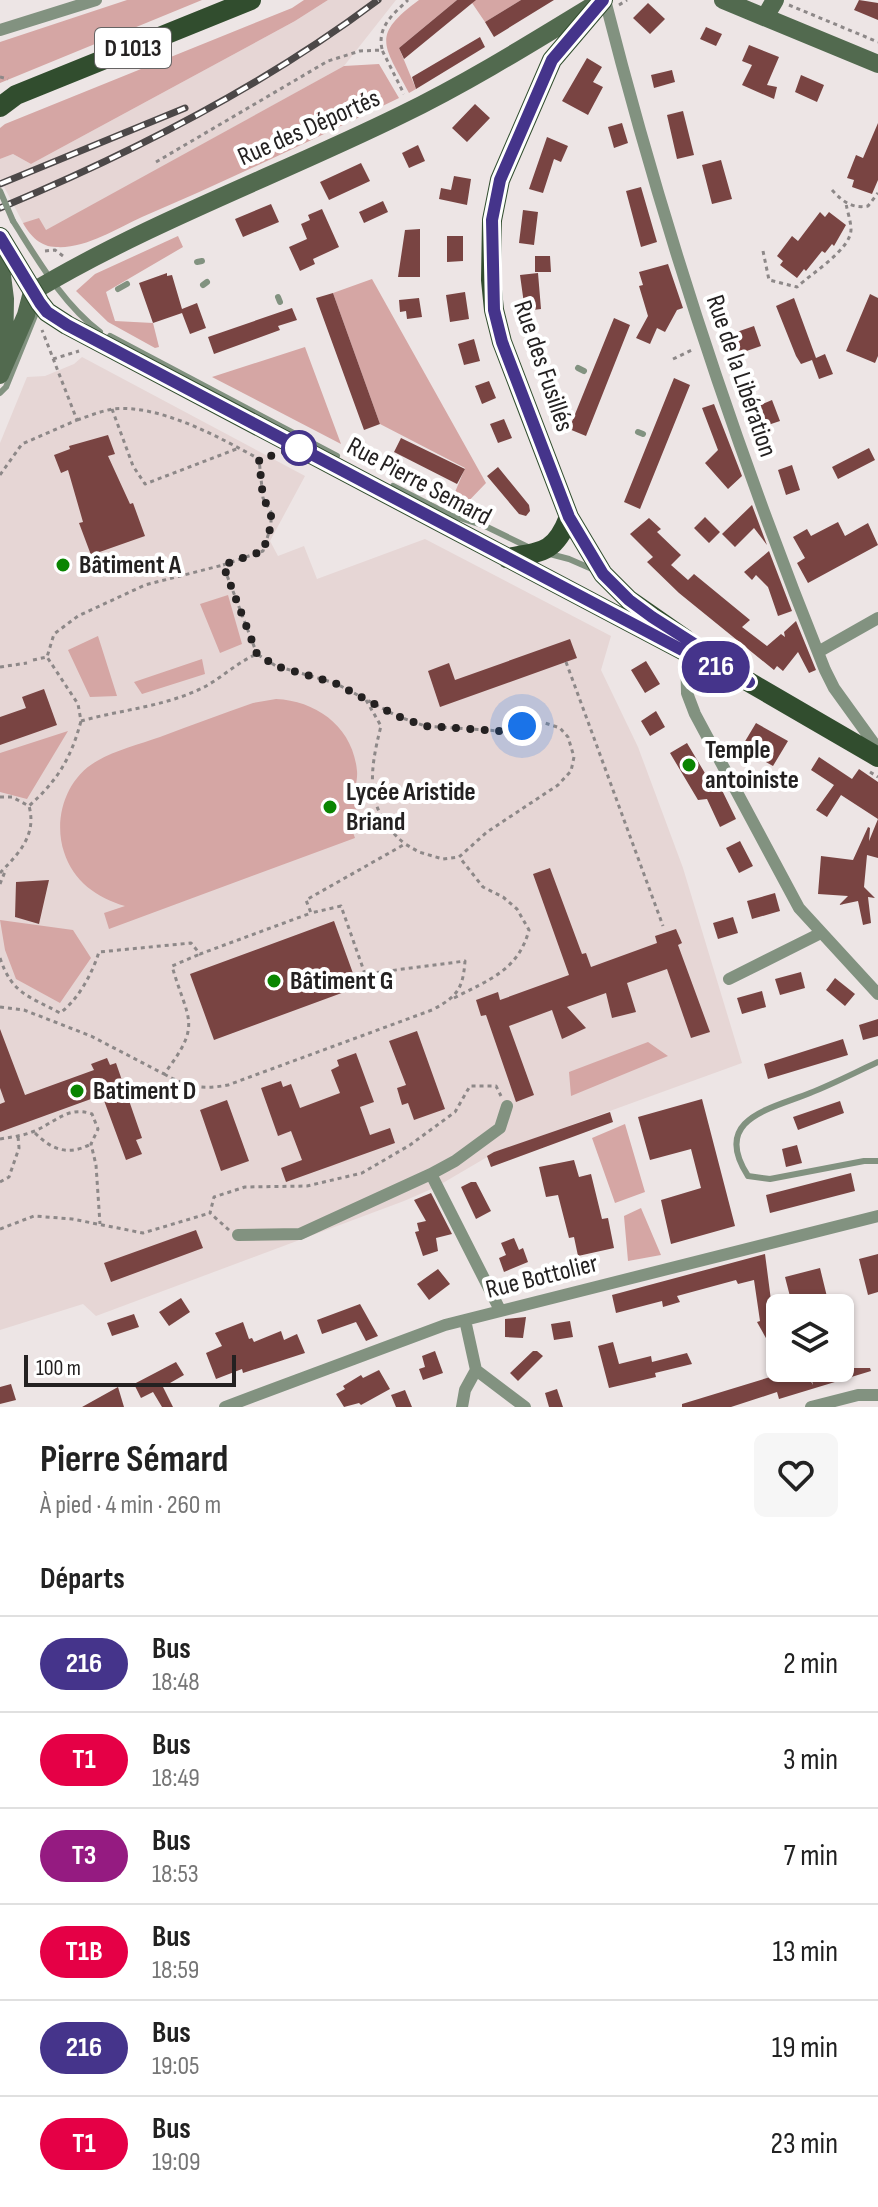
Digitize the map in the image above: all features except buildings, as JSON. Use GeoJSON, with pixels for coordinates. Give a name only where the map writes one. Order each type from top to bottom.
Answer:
{"type":"FeatureCollection","features":[{"type":"Feature","properties":{"kind":"main road","name":"D 1013"},"geometry":{"type":"LineString","coordinates":[[7,96],[251,0]]}},
{"type":"Feature","properties":{"kind":"main road","name":"Rue des Déportés"},"geometry":{"type":"LineString","coordinates":[[40,300],[73,269],[414,109],[603,0]]}},
{"type":"Feature","properties":{"kind":"main road","name":"Rue des Fusillés"},"geometry":{"type":"LineString","coordinates":[[603,0],[552,60],[500,180],[492,220],[494,310],[502,342],[569,517],[603,574]]}},
{"type":"Feature","properties":{"kind":"main road"},"geometry":{"type":"LineString","coordinates":[[723,0],[878,64]]}},
{"type":"Feature","properties":{"kind":"main road"},"geometry":{"type":"LineString","coordinates":[[765,17],[776,0]]}},
{"type":"Feature","properties":{"kind":"main road"},"geometry":{"type":"LineString","coordinates":[[0,237],[40,300],[2,370]]}},
{"type":"Feature","properties":{"kind":"main road"},"geometry":{"type":"LineString","coordinates":[[1,271],[2,370]]}},
{"type":"Feature","properties":{"kind":"main road","name":"Rue Pierre Semard"},"geometry":{"type":"LineString","coordinates":[[40,300],[507,558],[749,682],[878,757]]}},
{"type":"Feature","properties":{"kind":"main road"},"geometry":{"type":"LineString","coordinates":[[507,558],[542,552],[561,537],[569,517]]}},
{"type":"Feature","properties":{"kind":"main road","name":"Rue Pierre Semard"},"geometry":{"type":"LineString","coordinates":[[603,574],[629,600],[749,682]]}},
{"type":"Feature","properties":{"kind":"street"},"geometry":{"type":"LineString","coordinates":[[0,30],[96,0]]}},
{"type":"Feature","properties":{"kind":"street","name":"Rue de la Libération"},"geometry":{"type":"LineString","coordinates":[[603,0],[705,346],[818,652],[834,688],[878,749]]}},
{"type":"Feature","properties":{"kind":"street"},"geometry":{"type":"LineString","coordinates":[[818,652],[878,618]]}},
{"type":"Feature","properties":{"kind":"street"},"geometry":{"type":"LineString","coordinates":[[686,652],[687,693],[695,714],[799,908],[878,994]]}},
{"type":"Feature","properties":{"kind":"street"},"geometry":{"type":"LineString","coordinates":[[729,979],[821,933]]}},
{"type":"Feature","properties":{"kind":"street"},"geometry":{"type":"LineString","coordinates":[[238,1235],[300,1234],[431,1174],[455,1161],[500,1128],[507,1106]]}},
{"type":"Feature","properties":{"kind":"street"},"geometry":{"type":"LineString","coordinates":[[431,1174],[500,1310]]}},
{"type":"Feature","properties":{"kind":"street","name":"Rue Bottolier"},"geometry":{"type":"LineString","coordinates":[[225,1407],[403,1338],[500,1310],[878,1216]]}},
{"type":"Feature","properties":{"kind":"street"},"geometry":{"type":"LineString","coordinates":[[465,1320],[476,1370],[525,1407]]}},
{"type":"Feature","properties":{"kind":"street"},"geometry":{"type":"LineString","coordinates":[[462,1407],[465,1390],[476,1370]]}},
{"type":"Feature","properties":{"kind":"street"},"geometry":{"type":"LineString","coordinates":[[811,1407],[858,1395],[878,1395]]}},
{"type":"Feature","properties":{"kind":"lane"},"geometry":{"type":"LineString","coordinates":[[0,191],[13,221],[36,257],[40,300],[6,387],[0,393]]}},
{"type":"Feature","properties":{"kind":"lane"},"geometry":{"type":"LineString","coordinates":[[118,289],[127,284]]}},
{"type":"Feature","properties":{"kind":"lane"},"geometry":{"type":"LineString","coordinates":[[40,300],[78,312],[99,331],[347,462]]}},
{"type":"Feature","properties":{"kind":"lane"},"geometry":{"type":"LineString","coordinates":[[386,482],[450,515],[603,574]]}},
{"type":"Feature","properties":{"kind":"lane"},"geometry":{"type":"LineString","coordinates":[[878,1062],[812,1093],[758,1113],[741,1126],[737,1138],[738,1161],[748,1176],[770,1179],[878,1161]]}},
{"type":"Feature","properties":{"kind":"path"},"geometry":{"type":"LineString","coordinates":[[408,0],[385,24],[380,42],[399,87],[414,109]]}},
{"type":"Feature","properties":{"kind":"path"},"geometry":{"type":"LineString","coordinates":[[776,0],[878,42]]}},
{"type":"Feature","properties":{"kind":"path"},"geometry":{"type":"LineString","coordinates":[[156,162],[328,61],[360,51],[382,50]]}},
{"type":"Feature","properties":{"kind":"path"},"geometry":{"type":"LineString","coordinates":[[0,77],[7,96]]}},
{"type":"Feature","properties":{"kind":"path"},"geometry":{"type":"LineString","coordinates":[[832,190],[846,203],[859,208],[868,206],[878,193]]}},
{"type":"Feature","properties":{"kind":"path"},"geometry":{"type":"LineString","coordinates":[[763,251],[769,280],[797,287],[846,244],[851,232],[846,203]]}},
{"type":"Feature","properties":{"kind":"path"},"geometry":{"type":"LineString","coordinates":[[36,257],[44,251],[55,250],[73,269]]}},
{"type":"Feature","properties":{"kind":"path"},"geometry":{"type":"LineString","coordinates":[[40,300],[53,359],[77,420]]}},
{"type":"Feature","properties":{"kind":"path"},"geometry":{"type":"LineString","coordinates":[[673,359],[705,346]]}},
{"type":"Feature","properties":{"kind":"path"},"geometry":{"type":"LineString","coordinates":[[53,359],[76,351],[86,354]]}},
{"type":"Feature","properties":{"kind":"path"},"geometry":{"type":"LineString","coordinates":[[112,409],[133,466],[145,484],[239,448]]}},
{"type":"Feature","properties":{"kind":"path"},"geometry":{"type":"LineString","coordinates":[[0,475],[22,444],[77,420],[112,409],[149,410],[259,459],[263,498],[271,512],[271,526],[263,551],[145,585],[78,616],[54,634],[47,657]]}},
{"type":"Feature","properties":{"kind":"path"},"geometry":{"type":"LineString","coordinates":[[223,565],[257,654],[276,666],[335,683],[364,697],[397,716],[425,726],[500,731],[545,723],[560,728],[568,737],[574,757],[571,771],[558,785],[487,832],[459,857],[443,859],[419,852],[389,831],[373,793],[370,775],[381,726],[364,697]]}},
{"type":"Feature","properties":{"kind":"path"},"geometry":{"type":"LineString","coordinates":[[81,721],[168,702],[201,689],[240,661],[257,654]]}},
{"type":"Feature","properties":{"kind":"path"},"geometry":{"type":"LineString","coordinates":[[33,660],[47,657]]}},
{"type":"Feature","properties":{"kind":"path"},"geometry":{"type":"LineString","coordinates":[[29,806],[50,787],[73,751],[81,721],[78,704],[47,657]]}},
{"type":"Feature","properties":{"kind":"path"},"geometry":{"type":"LineString","coordinates":[[566,662],[663,926]]}},
{"type":"Feature","properties":{"kind":"path"},"geometry":{"type":"LineString","coordinates":[[0,667],[27,663]]}},
{"type":"Feature","properties":{"kind":"path"},"geometry":{"type":"LineString","coordinates":[[0,797],[12,797],[29,806],[33,821],[25,844],[0,873]]}},
{"type":"Feature","properties":{"kind":"path"},"geometry":{"type":"LineString","coordinates":[[311,913],[306,900],[405,844]]}},
{"type":"Feature","properties":{"kind":"path"},"geometry":{"type":"LineString","coordinates":[[0,1007],[24,1010],[91,1036],[181,1083],[204,1089],[228,1085],[432,1010],[495,979],[512,964],[525,945],[529,930],[517,909],[503,897],[483,887],[459,857]]}},
{"type":"Feature","properties":{"kind":"path"},"geometry":{"type":"LineString","coordinates":[[0,884],[7,866]]}},
{"type":"Feature","properties":{"kind":"path"},"geometry":{"type":"LineString","coordinates":[[164,1074],[187,1042],[191,1020],[172,966],[311,913],[341,906],[365,974],[465,961],[463,982],[451,1000]]}},
{"type":"Feature","properties":{"kind":"path"},"geometry":{"type":"LineString","coordinates":[[54,1023],[80,991],[99,952],[191,943],[200,954]]}},
{"type":"Feature","properties":{"kind":"path"},"geometry":{"type":"LineString","coordinates":[[0,958],[7,980],[20,991],[60,1013]]}},
{"type":"Feature","properties":{"kind":"path"},"geometry":{"type":"LineString","coordinates":[[210,1213],[214,1197],[245,1187],[307,1186],[362,1173],[410,1145],[455,1112],[470,1086],[496,1086],[507,1106]]}},
{"type":"Feature","properties":{"kind":"path"},"geometry":{"type":"LineString","coordinates":[[0,1139],[34,1132],[80,1110],[92,1114],[98,1129],[91,1144],[78,1151],[60,1151],[34,1132]]}},
{"type":"Feature","properties":{"kind":"path"},"geometry":{"type":"LineString","coordinates":[[0,1182],[9,1177],[19,1148],[18,1136]]}},
{"type":"Feature","properties":{"kind":"path"},"geometry":{"type":"LineString","coordinates":[[91,1144],[96,1165],[100,1224]]}},
{"type":"Feature","properties":{"kind":"path"},"geometry":{"type":"LineString","coordinates":[[0,1229],[34,1216],[72,1219],[143,1233],[210,1213]]}},
{"type":"Feature","properties":{"kind":"path"},"geometry":{"type":"LineString","coordinates":[[210,1213],[219,1224],[238,1235]]}},
{"type":"Feature","properties":{"kind":"shaded area"},"geometry":{"type":"Polygon","coordinates":[[[127,0],[202,0],[0,83],[0,42],[127,0]]]}},
{"type":"Feature","properties":{"kind":"shaded area"},"geometry":{"type":"Polygon","coordinates":[[[304,0],[328,0],[295,21],[31,164],[13,154],[0,159],[0,128],[5,124],[292,8],[304,0]]]}},
{"type":"Feature","properties":{"kind":"shaded area"},"geometry":{"type":"Polygon","coordinates":[[[328,0],[396,0],[344,66],[46,231],[39,219],[23,223],[0,179],[0,159],[13,154],[31,164],[295,21],[328,0]]]}},
{"type":"Feature","properties":{"kind":"shaded area"},"geometry":{"type":"Polygon","coordinates":[[[419,0],[457,0],[399,48],[416,89],[409,93],[386,42],[393,23],[419,0]]]}},
{"type":"Feature","properties":{"kind":"shaded area"},"geometry":{"type":"Polygon","coordinates":[[[470,0],[521,0],[485,22],[470,0]]]}},
{"type":"Feature","properties":{"kind":"shaded area"},"geometry":{"type":"Polygon","coordinates":[[[379,64],[399,98],[100,237],[78,245],[51,247],[36,240],[23,223],[39,218],[46,230],[344,66],[379,64]]]}},
{"type":"Feature","properties":{"kind":"shaded area"},"geometry":{"type":"Polygon","coordinates":[[[178,236],[183,247],[106,292],[115,321],[153,323],[159,347],[155,348],[108,322],[76,291],[95,274],[178,236]]]}},
{"type":"Feature","properties":{"kind":"shaded area"},"geometry":{"type":"Polygon","coordinates":[[[372,279],[486,483],[461,509],[453,497],[465,468],[380,424],[333,293],[372,279]]]}},
{"type":"Feature","properties":{"kind":"shaded area"},"geometry":{"type":"Polygon","coordinates":[[[305,347],[341,444],[212,377],[305,347]]]}},
{"type":"Feature","properties":{"kind":"shaded area","name":"Lycée Aristide Briand"},"geometry":{"type":"Polygon","coordinates":[[[82,357],[305,476],[270,541],[278,556],[304,546],[317,579],[425,539],[611,636],[601,670],[638,747],[683,868],[742,1063],[494,1153],[436,1187],[404,1201],[96,1316],[83,1304],[0,1330],[0,443],[27,377],[45,376],[74,364],[82,357]]]}},
{"type":"Feature","properties":{"kind":"shaded area"},"geometry":{"type":"Polygon","coordinates":[[[228,595],[242,644],[220,653],[200,604],[228,595]]]}},
{"type":"Feature","properties":{"kind":"shaded area"},"geometry":{"type":"Polygon","coordinates":[[[98,636],[117,696],[90,697],[68,650],[98,636]]]}},
{"type":"Feature","properties":{"kind":"shaded area"},"geometry":{"type":"Polygon","coordinates":[[[202,659],[205,674],[142,694],[134,682],[202,659]]]}},
{"type":"Feature","properties":{"kind":"shaded area"},"geometry":{"type":"Polygon","coordinates":[[[276,699],[319,711],[340,729],[348,741],[357,771],[354,802],[361,820],[350,824],[355,838],[109,929],[104,913],[125,906],[96,893],[80,880],[68,862],[61,839],[61,813],[77,778],[86,768],[120,750],[253,703],[276,699]]]}},
{"type":"Feature","properties":{"kind":"shaded area"},"geometry":{"type":"Polygon","coordinates":[[[68,731],[27,799],[0,792],[0,753],[68,731]]]}},
{"type":"Feature","properties":{"kind":"shaded area"},"geometry":{"type":"Polygon","coordinates":[[[0,920],[73,930],[91,958],[60,1003],[16,979],[5,950],[0,920]]]}},
{"type":"Feature","properties":{"kind":"shaded area"},"geometry":{"type":"Polygon","coordinates":[[[648,1042],[668,1056],[571,1096],[569,1072],[648,1042]]]}},
{"type":"Feature","properties":{"kind":"shaded area"},"geometry":{"type":"Polygon","coordinates":[[[625,1124],[645,1192],[615,1203],[592,1138],[625,1124]]]}},
{"type":"Feature","properties":{"kind":"shaded area"},"geometry":{"type":"Polygon","coordinates":[[[641,1208],[661,1255],[628,1261],[624,1216],[641,1208]]]}},
{"type":"Feature","properties":{"kind":"railway"},"geometry":{"type":"LineString","coordinates":[[0,208],[196,116],[289,61],[378,0]]}},
{"type":"Feature","properties":{"kind":"railway"},"geometry":{"type":"LineString","coordinates":[[0,184],[185,108]]}},
{"type":"Feature","properties":{"kind":"bus line","name":"216"},"geometry":{"type":"LineString","coordinates":[[0,237],[40,303],[47,312],[67,325],[534,573],[749,682],[629,600],[603,574],[569,517],[502,342],[494,310],[492,220],[500,180],[552,60],[603,0]]}},
{"type":"Feature","properties":{"kind":"place","name":"Bâtiment A"},"geometry":{"type":"Point","coordinates":[63,565]}},
{"type":"Feature","properties":{"kind":"place","name":"Temple antoiniste"},"geometry":{"type":"Point","coordinates":[689,765]}},
{"type":"Feature","properties":{"kind":"place","name":"Lycée Aristide Briand"},"geometry":{"type":"Point","coordinates":[330,807]}},
{"type":"Feature","properties":{"kind":"place","name":"Bâtiment G"},"geometry":{"type":"Point","coordinates":[274,981]}},
{"type":"Feature","properties":{"kind":"place","name":"Batiment D"},"geometry":{"type":"Point","coordinates":[77,1091]}},
{"type":"Feature","properties":{"kind":"route"},"geometry":{"type":"LineString","coordinates":[[299,448],[259,459],[263,498],[271,512],[271,526],[263,551],[223,565],[257,654],[276,666],[335,683],[397,716],[425,726],[500,731],[522,726]]}}]}
